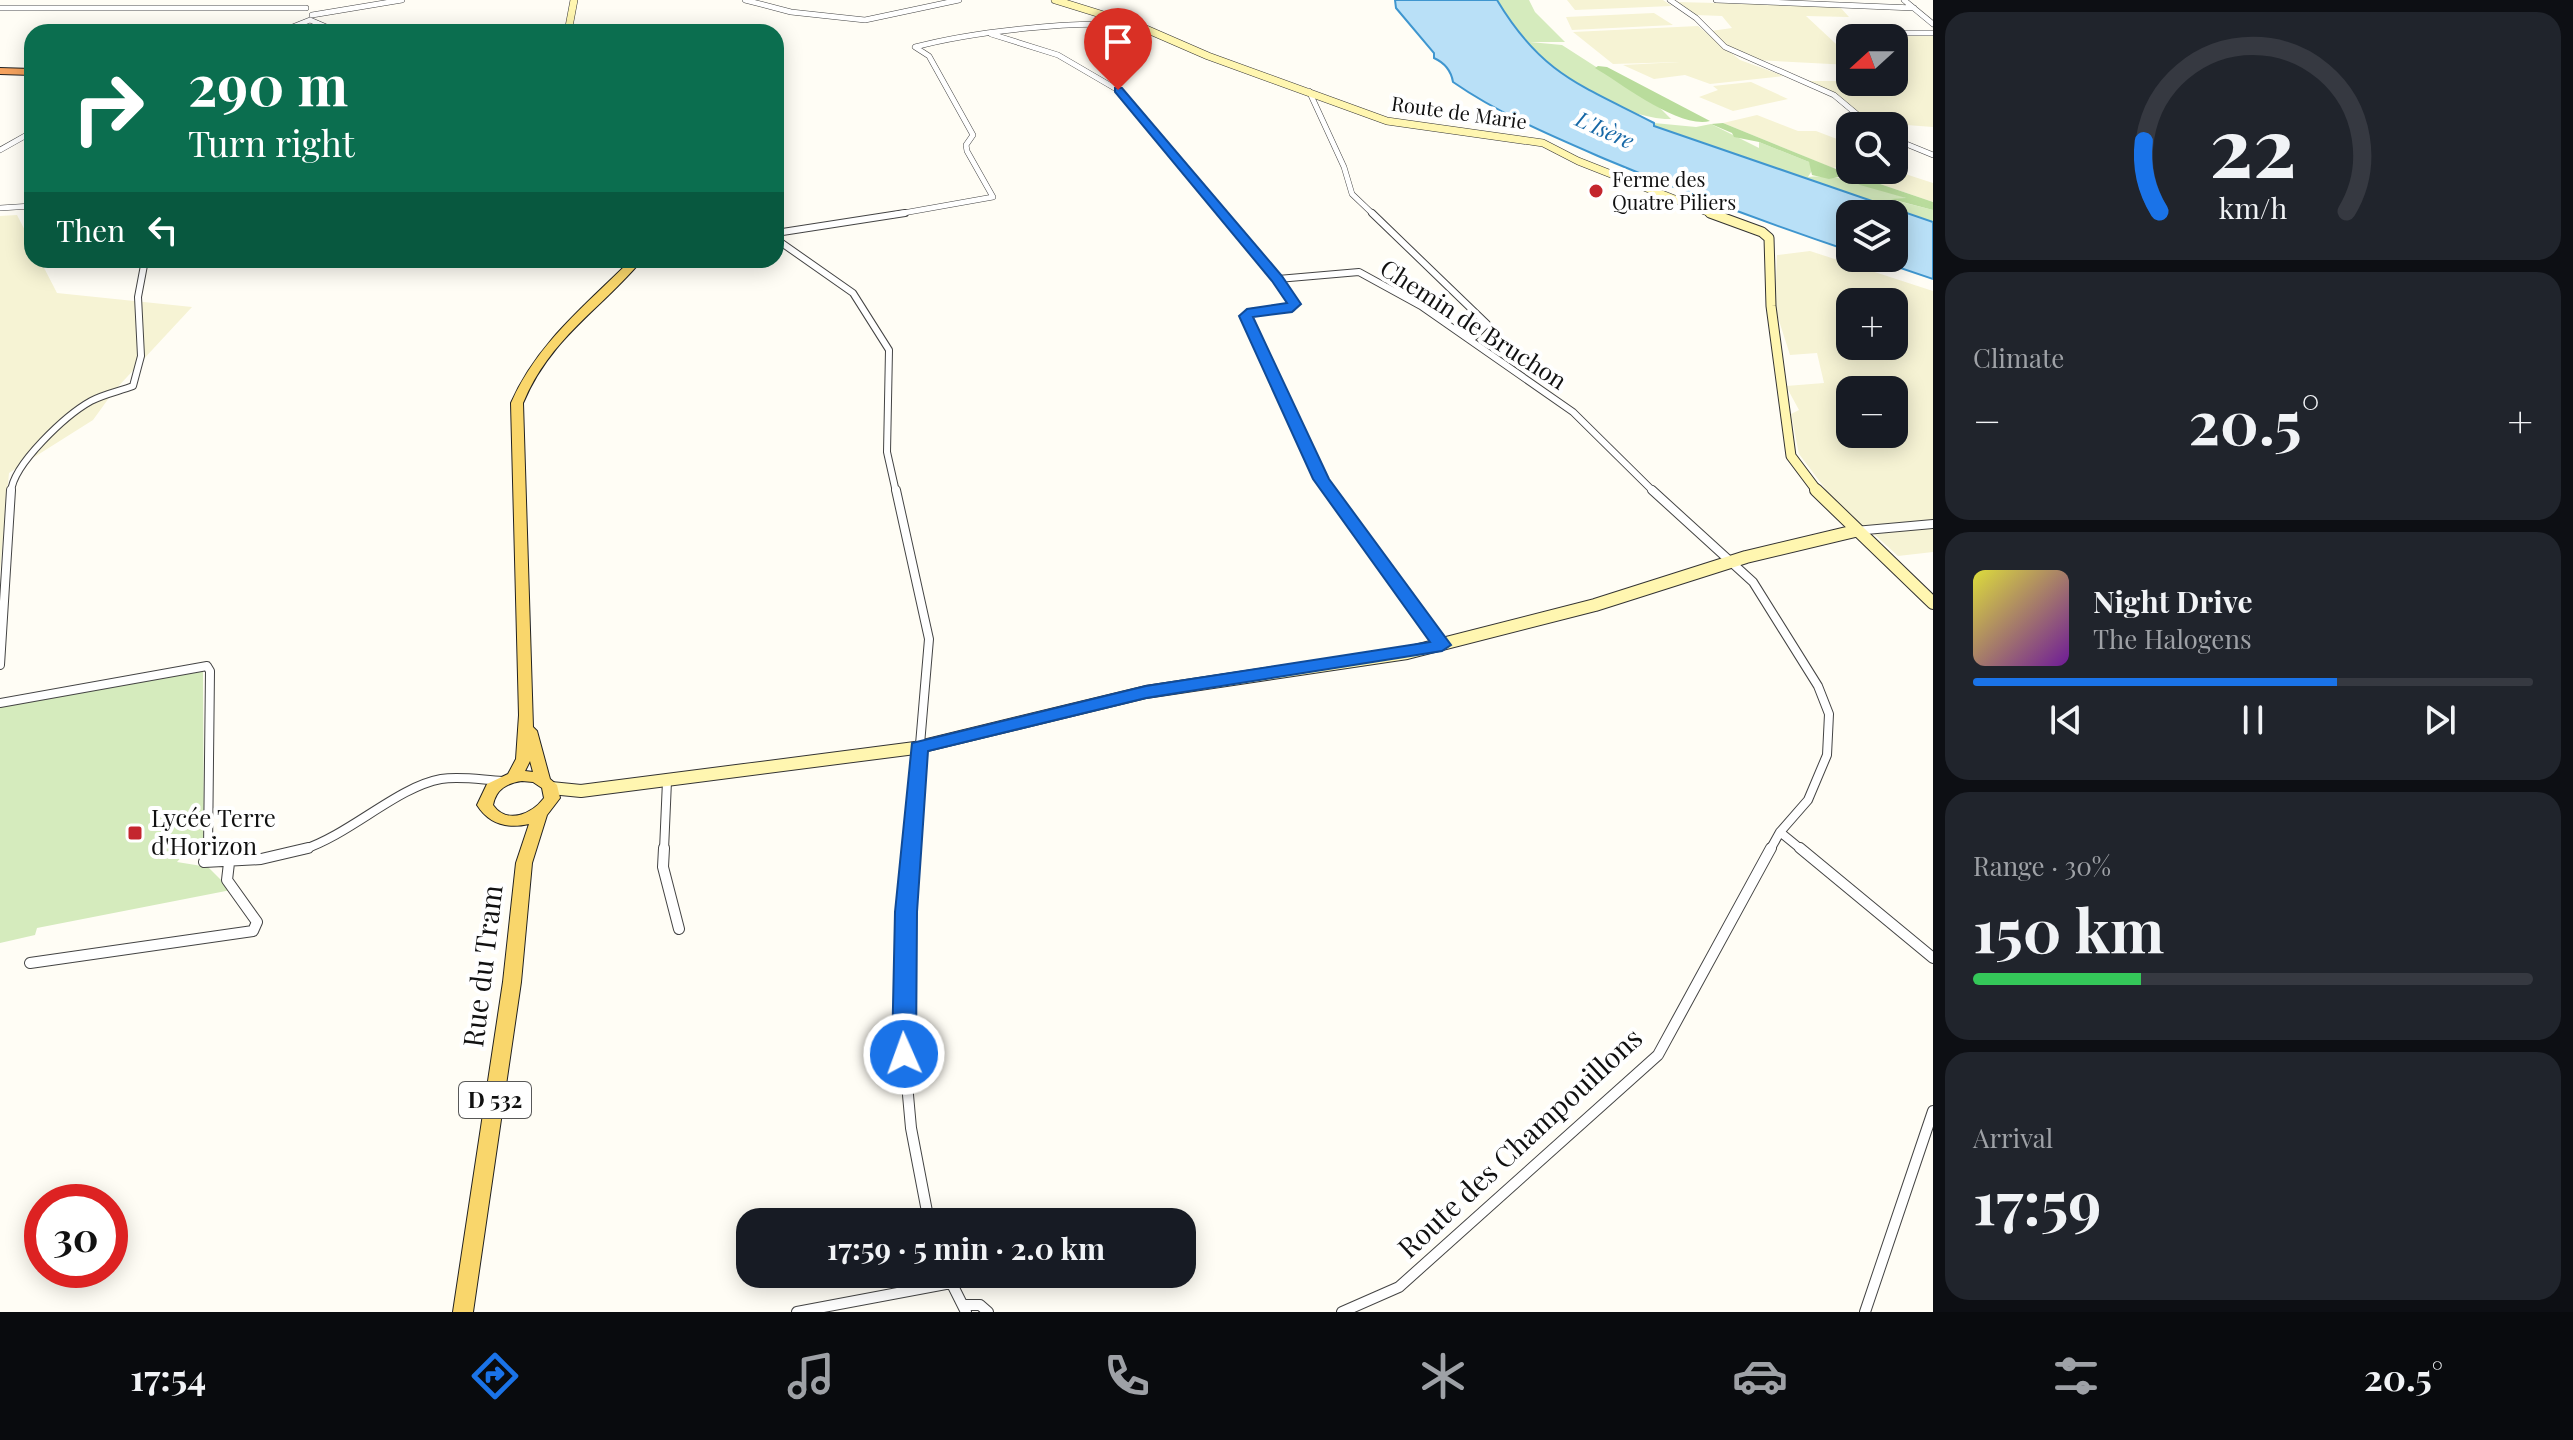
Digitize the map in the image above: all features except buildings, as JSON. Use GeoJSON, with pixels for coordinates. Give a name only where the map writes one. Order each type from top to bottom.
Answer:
{"type":"FeatureCollection","features":[{"type":"Feature","properties":{"kind":"highway"},"geometry":{"type":"LineString","coordinates":[[0,72],[24,73]]}},
{"type":"Feature","properties":{"kind":"main road"},"geometry":{"type":"LineString","coordinates":[[546,796],[524,820],[506,821],[487,811],[488,793],[508,779],[524,759],[526,715],[517,403],[525,381],[543,355],[629,268]]}},
{"type":"Feature","properties":{"kind":"main road"},"geometry":{"type":"LineString","coordinates":[[526,715],[546,796]]}},
{"type":"Feature","properties":{"kind":"main road"},"geometry":{"type":"LineString","coordinates":[[508,779],[546,796]]}},
{"type":"Feature","properties":{"kind":"main road","name":"D 532"},"geometry":{"type":"LineString","coordinates":[[523,875],[546,796]]}},
{"type":"Feature","properties":{"kind":"main road","name":"D 532"},"geometry":{"type":"LineString","coordinates":[[506,821],[518,831],[523,875]]}},
{"type":"Feature","properties":{"kind":"main road","name":"Rue du Tram"},"geometry":{"type":"LineString","coordinates":[[463,1312],[510,997],[523,875]]}},
{"type":"Feature","properties":{"kind":"street"},"geometry":{"type":"LineString","coordinates":[[302,0],[311,18],[323,24]]}},
{"type":"Feature","properties":{"kind":"street"},"geometry":{"type":"LineString","coordinates":[[298,24],[311,18],[402,0]]}},
{"type":"Feature","properties":{"kind":"street"},"geometry":{"type":"LineString","coordinates":[[570,24],[576,0]]}},
{"type":"Feature","properties":{"kind":"street"},"geometry":{"type":"LineString","coordinates":[[745,0],[791,12],[865,20],[959,0]]}},
{"type":"Feature","properties":{"kind":"street","name":"Route de Marie"},"geometry":{"type":"LineString","coordinates":[[1055,0],[1139,26],[1208,56],[1387,121],[1543,143],[1664,197],[1766,234],[1769,238],[1778,374],[1791,456],[1806,480],[1855,531]]}},
{"type":"Feature","properties":{"kind":"street"},"geometry":{"type":"LineString","coordinates":[[1670,0],[1696,18],[1725,47],[1834,95],[1854,112]]}},
{"type":"Feature","properties":{"kind":"street"},"geometry":{"type":"LineString","coordinates":[[1716,0],[1914,8]]}},
{"type":"Feature","properties":{"kind":"street"},"geometry":{"type":"LineString","coordinates":[[1904,0],[1933,24]]}},
{"type":"Feature","properties":{"kind":"street"},"geometry":{"type":"LineString","coordinates":[[0,8],[306,8]]}},
{"type":"Feature","properties":{"kind":"street"},"geometry":{"type":"LineString","coordinates":[[784,235],[980,202],[993,197],[967,151],[966,145],[973,135],[968,120],[929,56],[915,49],[930,41],[991,34],[1105,23],[1139,26]]}},
{"type":"Feature","properties":{"kind":"street"},"geometry":{"type":"LineString","coordinates":[[1908,33],[1933,33]]}},
{"type":"Feature","properties":{"kind":"street"},"geometry":{"type":"LineString","coordinates":[[991,34],[1058,54],[1118,90],[1278,279],[1294,304],[1292,308],[1251,312],[1246,316],[1321,479],[1442,645]]}},
{"type":"Feature","properties":{"kind":"street"},"geometry":{"type":"LineString","coordinates":[[1309,91],[1344,167],[1352,194],[1487,324],[1472,339]]}},
{"type":"Feature","properties":{"kind":"street"},"geometry":{"type":"LineString","coordinates":[[0,150],[24,136]]}},
{"type":"Feature","properties":{"kind":"street"},"geometry":{"type":"LineString","coordinates":[[1908,145],[1933,155]]}},
{"type":"Feature","properties":{"kind":"street"},"geometry":{"type":"LineString","coordinates":[[0,208],[24,206]]}},
{"type":"Feature","properties":{"kind":"street"},"geometry":{"type":"LineString","coordinates":[[784,242],[853,293],[889,350],[887,452],[929,639],[906,912],[902,1029],[911,1128],[926,1208]]}},
{"type":"Feature","properties":{"kind":"street"},"geometry":{"type":"LineString","coordinates":[[0,665],[12,477],[31,452],[91,401],[133,386],[141,356],[138,297],[143,268]]}},
{"type":"Feature","properties":{"kind":"street","name":"Chemin de Bruchon"},"geometry":{"type":"LineString","coordinates":[[1278,279],[1359,272],[1472,339],[1573,412],[1626,467],[1733,561]]}},
{"type":"Feature","properties":{"kind":"street"},"geometry":{"type":"LineString","coordinates":[[546,796],[919,747],[1146,692],[1442,645],[1595,605],[1733,561],[1855,531],[1933,524]]}},
{"type":"Feature","properties":{"kind":"street"},"geometry":{"type":"LineString","coordinates":[[1855,531],[1933,603]]}},
{"type":"Feature","properties":{"kind":"street","name":"Route des Champouillons"},"geometry":{"type":"LineString","coordinates":[[1342,1312],[1399,1287],[1658,1055],[1780,832],[1808,800],[1827,755],[1829,714],[1818,686],[1786,633],[1753,582],[1733,561]]}},
{"type":"Feature","properties":{"kind":"street"},"geometry":{"type":"LineString","coordinates":[[0,703],[197,665],[207,666],[210,671],[210,846],[204,862],[229,863],[300,852],[349,830],[430,782],[508,779]]}},
{"type":"Feature","properties":{"kind":"street"},"geometry":{"type":"LineString","coordinates":[[475,780],[488,793]]}},
{"type":"Feature","properties":{"kind":"street"},"geometry":{"type":"LineString","coordinates":[[667,781],[663,867],[679,929]]}},
{"type":"Feature","properties":{"kind":"street"},"geometry":{"type":"LineString","coordinates":[[1780,832],[1933,958]]}},
{"type":"Feature","properties":{"kind":"street"},"geometry":{"type":"LineString","coordinates":[[30,963],[253,931],[257,922],[245,901],[227,880],[229,863]]}},
{"type":"Feature","properties":{"kind":"street"},"geometry":{"type":"LineString","coordinates":[[1865,1312],[1933,1111]]}},
{"type":"Feature","properties":{"kind":"street"},"geometry":{"type":"LineString","coordinates":[[797,1312],[904,1288]]}},
{"type":"Feature","properties":{"kind":"street"},"geometry":{"type":"LineString","coordinates":[[954,1288],[965,1309],[980,1305],[988,1312]]}},
{"type":"Feature","properties":{"kind":"shaded area"},"geometry":{"type":"Polygon","coordinates":[[[1567,0],[1663,0],[1672,6],[1575,10],[1567,0]]]}},
{"type":"Feature","properties":{"kind":"shaded area"},"geometry":{"type":"Polygon","coordinates":[[[1675,2],[1839,6],[1849,17],[1806,16],[1836,44],[1836,64],[1754,60],[1728,47],[1711,31],[1732,28],[1722,16],[1696,15],[1675,2]]]}},
{"type":"Feature","properties":{"kind":"shaded area"},"geometry":{"type":"Polygon","coordinates":[[[1654,13],[1673,25],[1572,30],[1566,17],[1654,13]]]}},
{"type":"Feature","properties":{"kind":"shaded area"},"geometry":{"type":"Polygon","coordinates":[[[1698,26],[1740,60],[1784,76],[1710,84],[1685,75],[1654,79],[1623,65],[1680,62],[1613,64],[1573,32],[1698,26]]]}},
{"type":"Feature","properties":{"kind":"shaded area"},"geometry":{"type":"Polygon","coordinates":[[[1908,35],[1933,35],[1933,127],[1908,125],[1908,112],[1855,112],[1841,99],[1806,81],[1836,81],[1836,96],[1908,96],[1908,35]]]}},
{"type":"Feature","properties":{"kind":"shaded area"},"geometry":{"type":"Polygon","coordinates":[[[1751,82],[1788,99],[1733,111],[1699,97],[1718,90],[1713,86],[1751,82]]]}},
{"type":"Feature","properties":{"kind":"shaded area"},"geometry":{"type":"Polygon","coordinates":[[[1757,115],[1798,131],[1816,131],[1836,139],[1836,167],[1833,168],[1723,123],[1757,115]]]}},
{"type":"Feature","properties":{"kind":"shaded area"},"geometry":{"type":"Polygon","coordinates":[[[1908,175],[1933,183],[1933,202],[1880,184],[1908,184],[1908,175]]]}},
{"type":"Feature","properties":{"kind":"shaded area"},"geometry":{"type":"Polygon","coordinates":[[[17,215],[24,229],[24,268],[44,268],[57,293],[192,307],[114,391],[93,420],[9,473],[0,572],[0,216],[17,215]]]}},
{"type":"Feature","properties":{"kind":"shaded area"},"geometry":{"type":"Polygon","coordinates":[[[1810,251],[1836,259],[1836,272],[1875,272],[1933,291],[1933,522],[1870,528],[1858,524],[1846,516],[1799,454],[1791,414],[1799,410],[1786,386],[1824,383],[1817,353],[1790,355],[1775,308],[1777,255],[1810,251]]]}},
{"type":"Feature","properties":{"kind":"shaded area"},"geometry":{"type":"Polygon","coordinates":[[[1933,528],[1933,552],[1898,556],[1874,534],[1933,528]]]}},
{"type":"Feature","properties":{"kind":"green space"},"geometry":{"type":"Polygon","coordinates":[[[1497,0],[1529,0],[1535,12],[1565,42],[1530,42],[1562,45],[1660,108],[1671,119],[1633,112],[1571,82],[1552,69],[1524,42],[1497,0]]]}},
{"type":"Feature","properties":{"kind":"green space"},"geometry":{"type":"Polygon","coordinates":[[[1607,67],[1710,121],[1697,122],[1667,112],[1595,68],[1607,67]]]}},
{"type":"Feature","properties":{"kind":"green space"},"geometry":{"type":"Polygon","coordinates":[[[1654,123],[1696,127],[1711,124],[1759,148],[1759,142],[1809,162],[1813,169],[1808,177],[1836,178],[1836,184],[1865,184],[1909,199],[1869,200],[1654,126],[1654,123]]]}},
{"type":"Feature","properties":{"kind":"green space"},"geometry":{"type":"Polygon","coordinates":[[[1723,123],[1836,169],[1836,178],[1812,175],[1809,162],[1759,142],[1734,137],[1732,133],[1711,124],[1723,123]]]}},
{"type":"Feature","properties":{"kind":"green space"},"geometry":{"type":"Polygon","coordinates":[[[1880,184],[1933,202],[1933,210],[1908,203],[1908,200],[1891,199],[1906,198],[1860,185],[1880,184]]]}},
{"type":"Feature","properties":{"kind":"green space"},"geometry":{"type":"Polygon","coordinates":[[[1908,204],[1933,210],[1933,222],[1908,213],[1908,204]]]}},
{"type":"Feature","properties":{"kind":"green space"},"geometry":{"type":"Polygon","coordinates":[[[196,668],[203,672],[204,848],[199,856],[183,855],[177,862],[208,867],[231,890],[37,928],[35,935],[0,943],[0,707],[196,668]]]}},
{"type":"Feature","properties":{"kind":"water","name":"L'Isère"},"geometry":{"type":"Polygon","coordinates":[[[1395,0],[1497,0],[1530,46],[1547,62],[1584,87],[1654,123],[1654,126],[1869,200],[1836,200],[1836,246],[1666,184],[1566,142],[1471,94],[1453,82],[1447,67],[1434,58],[1434,53],[1396,8],[1395,0]]]}},
{"type":"Feature","properties":{"kind":"water"},"geometry":{"type":"Polygon","coordinates":[[[1908,213],[1933,222],[1933,279],[1908,271],[1908,213]]]}},
{"type":"Feature","properties":{"kind":"place","name":"Ferme des Quatre Piliers"},"geometry":{"type":"Point","coordinates":[1596,191]}},
{"type":"Feature","properties":{"kind":"place","name":"Lycée Terre d'Horizon"},"geometry":{"type":"Point","coordinates":[135,833]}},
{"type":"Feature","properties":{"kind":"route"},"geometry":{"type":"LineString","coordinates":[[904,1054],[906,912],[919,747],[1146,692],[1407,653],[1442,645],[1321,479],[1246,316],[1251,312],[1292,308],[1294,304],[1278,279],[1118,90]]}}]}
